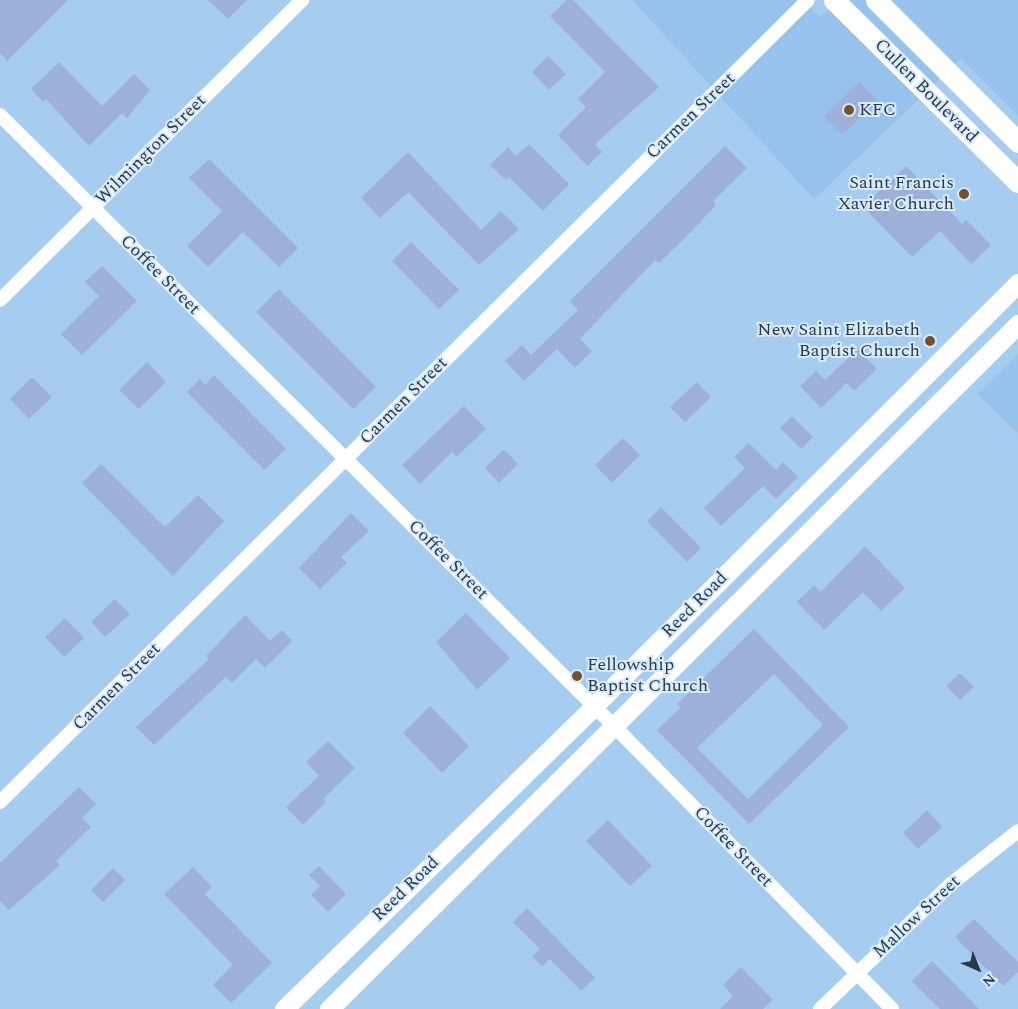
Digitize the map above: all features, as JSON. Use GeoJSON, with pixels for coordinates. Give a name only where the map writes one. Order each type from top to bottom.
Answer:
{"type":"FeatureCollection","features":[{"type":"Feature","properties":{"kind":"main road","name":"Cullen Boulevard"},"geometry":{"type":"LineString","coordinates":[[834,0],[1018,182]]}},
{"type":"Feature","properties":{"kind":"main road","name":"Cullen Boulevard"},"geometry":{"type":"LineString","coordinates":[[876,0],[1018,142]]}},
{"type":"Feature","properties":{"kind":"street","name":"Wilmington Street"},"geometry":{"type":"LineString","coordinates":[[0,300],[302,0]]}},
{"type":"Feature","properties":{"kind":"street","name":"Carmen Street"},"geometry":{"type":"LineString","coordinates":[[0,802],[808,0]]}},
{"type":"Feature","properties":{"kind":"street","name":"Coffee Street"},"geometry":{"type":"LineString","coordinates":[[0,115],[614,726],[892,1009]]}},
{"type":"Feature","properties":{"kind":"street","name":"Reed Road"},"geometry":{"type":"LineString","coordinates":[[284,1009],[594,706],[1018,283]]}},
{"type":"Feature","properties":{"kind":"street","name":"Reed Road"},"geometry":{"type":"LineString","coordinates":[[329,1009],[1018,324]]}},
{"type":"Feature","properties":{"kind":"street"},"geometry":{"type":"LineString","coordinates":[[876,424],[896,445]]}},
{"type":"Feature","properties":{"kind":"street","name":"Mallow Street"},"geometry":{"type":"LineString","coordinates":[[820,1009],[951,884],[1018,831]]}},
{"type":"Feature","properties":{"kind":"street"},"geometry":{"type":"LineString","coordinates":[[339,954],[361,977]]}},
{"type":"Feature","properties":{"kind":"shaded area"},"geometry":{"type":"Polygon","coordinates":[[[632,0],[802,0],[820,17],[840,0],[1018,0],[1018,116],[961,59],[814,199],[632,0]]]}},
{"type":"Feature","properties":{"kind":"shaded area"},"geometry":{"type":"Polygon","coordinates":[[[1018,354],[1018,433],[977,394],[1018,354]]]}},
{"type":"Feature","properties":{"kind":"building"},"geometry":{"type":"Polygon","coordinates":[[[0,0],[68,0],[7,61],[0,53],[0,0]]]}},
{"type":"Feature","properties":{"kind":"building"},"geometry":{"type":"Polygon","coordinates":[[[208,0],[247,0],[228,19],[208,0]]]}},
{"type":"Feature","properties":{"kind":"building"},"geometry":{"type":"Polygon","coordinates":[[[567,0],[573,0],[659,87],[595,144],[602,152],[587,166],[558,135],[586,107],[578,99],[605,72],[550,16],[567,0]]]}},
{"type":"Feature","properties":{"kind":"building"},"geometry":{"type":"Polygon","coordinates":[[[548,56],[566,74],[549,90],[532,72],[548,56]]]}},
{"type":"Feature","properties":{"kind":"building"},"geometry":{"type":"Polygon","coordinates":[[[59,62],[102,106],[134,74],[150,90],[127,118],[122,113],[89,146],[46,99],[43,102],[31,89],[59,62]]]}},
{"type":"Feature","properties":{"kind":"building"},"geometry":{"type":"Polygon","coordinates":[[[859,82],[878,101],[842,135],[824,117],[859,82]]]}},
{"type":"Feature","properties":{"kind":"building"},"geometry":{"type":"Polygon","coordinates":[[[529,144],[569,184],[543,211],[509,177],[506,180],[490,165],[508,147],[516,156],[529,144]]]}},
{"type":"Feature","properties":{"kind":"building"},"geometry":{"type":"Polygon","coordinates":[[[725,146],[747,168],[713,201],[716,205],[686,237],[659,263],[655,260],[580,339],[592,351],[575,368],[557,349],[524,381],[505,361],[522,345],[531,355],[578,310],[570,301],[725,146]]]}},
{"type":"Feature","properties":{"kind":"building"},"geometry":{"type":"Polygon","coordinates":[[[408,152],[481,230],[501,211],[519,229],[479,265],[408,192],[380,218],[361,198],[408,152]]]}},
{"type":"Feature","properties":{"kind":"building"},"geometry":{"type":"Polygon","coordinates":[[[209,159],[298,248],[279,267],[243,232],[208,267],[187,246],[222,211],[189,178],[209,159]]]}},
{"type":"Feature","properties":{"kind":"building"},"geometry":{"type":"Polygon","coordinates":[[[906,166],[962,224],[966,220],[991,245],[971,264],[940,231],[912,257],[863,207],[906,166]]]}},
{"type":"Feature","properties":{"kind":"building"},"geometry":{"type":"Polygon","coordinates":[[[411,242],[459,290],[439,309],[392,261],[411,242]]]}},
{"type":"Feature","properties":{"kind":"building"},"geometry":{"type":"Polygon","coordinates":[[[102,266],[137,301],[82,355],[61,334],[99,296],[85,282],[102,266]]]}},
{"type":"Feature","properties":{"kind":"building"},"geometry":{"type":"Polygon","coordinates":[[[279,289],[376,387],[353,409],[256,312],[279,289]]]}},
{"type":"Feature","properties":{"kind":"building"},"geometry":{"type":"Polygon","coordinates":[[[858,349],[877,369],[854,391],[847,383],[821,408],[800,386],[816,371],[825,380],[858,349]]]}},
{"type":"Feature","properties":{"kind":"building"},"geometry":{"type":"Polygon","coordinates":[[[147,362],[166,382],[139,409],[119,390],[147,362]]]}},
{"type":"Feature","properties":{"kind":"building"},"geometry":{"type":"Polygon","coordinates":[[[214,375],[286,449],[264,470],[187,392],[200,379],[205,385],[214,375]]]}},
{"type":"Feature","properties":{"kind":"building"},"geometry":{"type":"Polygon","coordinates":[[[32,377],[52,397],[29,419],[10,399],[32,377]]]}},
{"type":"Feature","properties":{"kind":"building"},"geometry":{"type":"Polygon","coordinates":[[[697,382],[711,397],[685,422],[670,407],[697,382]]]}},
{"type":"Feature","properties":{"kind":"building"},"geometry":{"type":"Polygon","coordinates":[[[464,406],[486,429],[456,457],[452,452],[420,484],[402,465],[464,406]]]}},
{"type":"Feature","properties":{"kind":"building"},"geometry":{"type":"Polygon","coordinates":[[[792,416],[813,437],[801,449],[780,428],[792,416]]]}},
{"type":"Feature","properties":{"kind":"building"},"geometry":{"type":"Polygon","coordinates":[[[623,438],[640,455],[612,483],[595,465],[623,438]]]}},
{"type":"Feature","properties":{"kind":"building"},"geometry":{"type":"Polygon","coordinates":[[[749,443],[776,470],[783,462],[798,477],[776,499],[763,486],[721,526],[704,508],[745,468],[734,457],[749,443]]]}},
{"type":"Feature","properties":{"kind":"building"},"geometry":{"type":"Polygon","coordinates":[[[504,449],[518,464],[499,483],[485,468],[504,449]]]}},
{"type":"Feature","properties":{"kind":"building"},"geometry":{"type":"Polygon","coordinates":[[[101,464],[165,527],[198,495],[224,521],[173,576],[82,483],[101,464]]]}},
{"type":"Feature","properties":{"kind":"building"},"geometry":{"type":"Polygon","coordinates":[[[661,507],[701,548],[687,562],[647,521],[661,507]]]}},
{"type":"Feature","properties":{"kind":"building"},"geometry":{"type":"Polygon","coordinates":[[[351,513],[369,531],[341,557],[347,563],[320,589],[299,568],[351,513]]]}},
{"type":"Feature","properties":{"kind":"building"},"geometry":{"type":"Polygon","coordinates":[[[865,546],[905,588],[881,611],[863,592],[824,630],[797,602],[814,585],[821,592],[865,546]]]}},
{"type":"Feature","properties":{"kind":"building"},"geometry":{"type":"Polygon","coordinates":[[[115,599],[130,614],[105,637],[91,622],[115,599]]]}},
{"type":"Feature","properties":{"kind":"building"},"geometry":{"type":"Polygon","coordinates":[[[466,613],[510,658],[477,690],[436,642],[466,613]]]}},
{"type":"Feature","properties":{"kind":"building"},"geometry":{"type":"Polygon","coordinates":[[[245,615],[270,641],[282,630],[292,641],[265,668],[256,659],[232,683],[226,677],[154,745],[136,727],[209,659],[206,656],[245,615]]]}},
{"type":"Feature","properties":{"kind":"building"},"geometry":{"type":"Polygon","coordinates":[[[65,618],[84,638],[64,657],[45,637],[65,618]]]}},
{"type":"Feature","properties":{"kind":"building"},"geometry":{"type":"Polygon","coordinates":[[[754,629],[849,727],[749,824],[657,730],[681,707],[677,704],[754,629]],[[774,674],[697,748],[748,799],[823,725],[774,674]]]}},
{"type":"Feature","properties":{"kind":"building"},"geometry":{"type":"Polygon","coordinates":[[[960,673],[974,687],[960,700],[946,686],[960,673]]]}},
{"type":"Feature","properties":{"kind":"building"},"geometry":{"type":"Polygon","coordinates":[[[430,706],[469,746],[442,773],[403,733],[430,706]]]}},
{"type":"Feature","properties":{"kind":"building"},"geometry":{"type":"Polygon","coordinates":[[[328,741],[355,768],[323,799],[326,802],[303,825],[286,807],[319,776],[306,762],[328,741]]]}},
{"type":"Feature","properties":{"kind":"building"},"geometry":{"type":"Polygon","coordinates":[[[79,787],[96,804],[82,818],[91,827],[56,861],[60,865],[9,910],[0,901],[0,863],[79,787]]]}},
{"type":"Feature","properties":{"kind":"building"},"geometry":{"type":"Polygon","coordinates":[[[927,810],[942,827],[918,849],[903,833],[927,810]]]}},
{"type":"Feature","properties":{"kind":"building"},"geometry":{"type":"Polygon","coordinates":[[[608,820],[652,866],[630,886],[586,841],[608,820]]]}},
{"type":"Feature","properties":{"kind":"building"},"geometry":{"type":"Polygon","coordinates":[[[319,866],[346,894],[328,912],[311,895],[320,886],[309,875],[319,866]]]}},
{"type":"Feature","properties":{"kind":"building"},"geometry":{"type":"Polygon","coordinates":[[[193,867],[212,887],[205,894],[272,963],[231,1003],[213,985],[233,965],[164,894],[193,867]]]}},
{"type":"Feature","properties":{"kind":"building"},"geometry":{"type":"Polygon","coordinates":[[[113,868],[125,880],[103,902],[91,890],[113,868]]]}},
{"type":"Feature","properties":{"kind":"building"},"geometry":{"type":"Polygon","coordinates":[[[527,908],[595,978],[581,991],[550,959],[542,966],[532,957],[540,949],[513,922],[527,908]]]}},
{"type":"Feature","properties":{"kind":"building"},"geometry":{"type":"Polygon","coordinates":[[[974,919],[1018,962],[1018,972],[1003,986],[955,937],[974,919]]]}},
{"type":"Feature","properties":{"kind":"building"},"geometry":{"type":"Polygon","coordinates":[[[932,961],[979,1009],[940,1009],[925,995],[912,981],[932,961]]]}},
{"type":"Feature","properties":{"kind":"building"},"geometry":{"type":"Polygon","coordinates":[[[741,967],[773,1000],[763,1009],[720,1009],[733,996],[723,985],[741,967]]]}},
{"type":"Feature","properties":{"kind":"place","name":"KFC"},"geometry":{"type":"Point","coordinates":[849,110]}},
{"type":"Feature","properties":{"kind":"place","name":"Saint Francis Xavier Church"},"geometry":{"type":"Point","coordinates":[964,194]}},
{"type":"Feature","properties":{"kind":"place","name":"New Saint Elizabeth Baptist Church"},"geometry":{"type":"Point","coordinates":[930,341]}},
{"type":"Feature","properties":{"kind":"place","name":"Fellowship Baptist Church"},"geometry":{"type":"Point","coordinates":[577,676]}}]}
